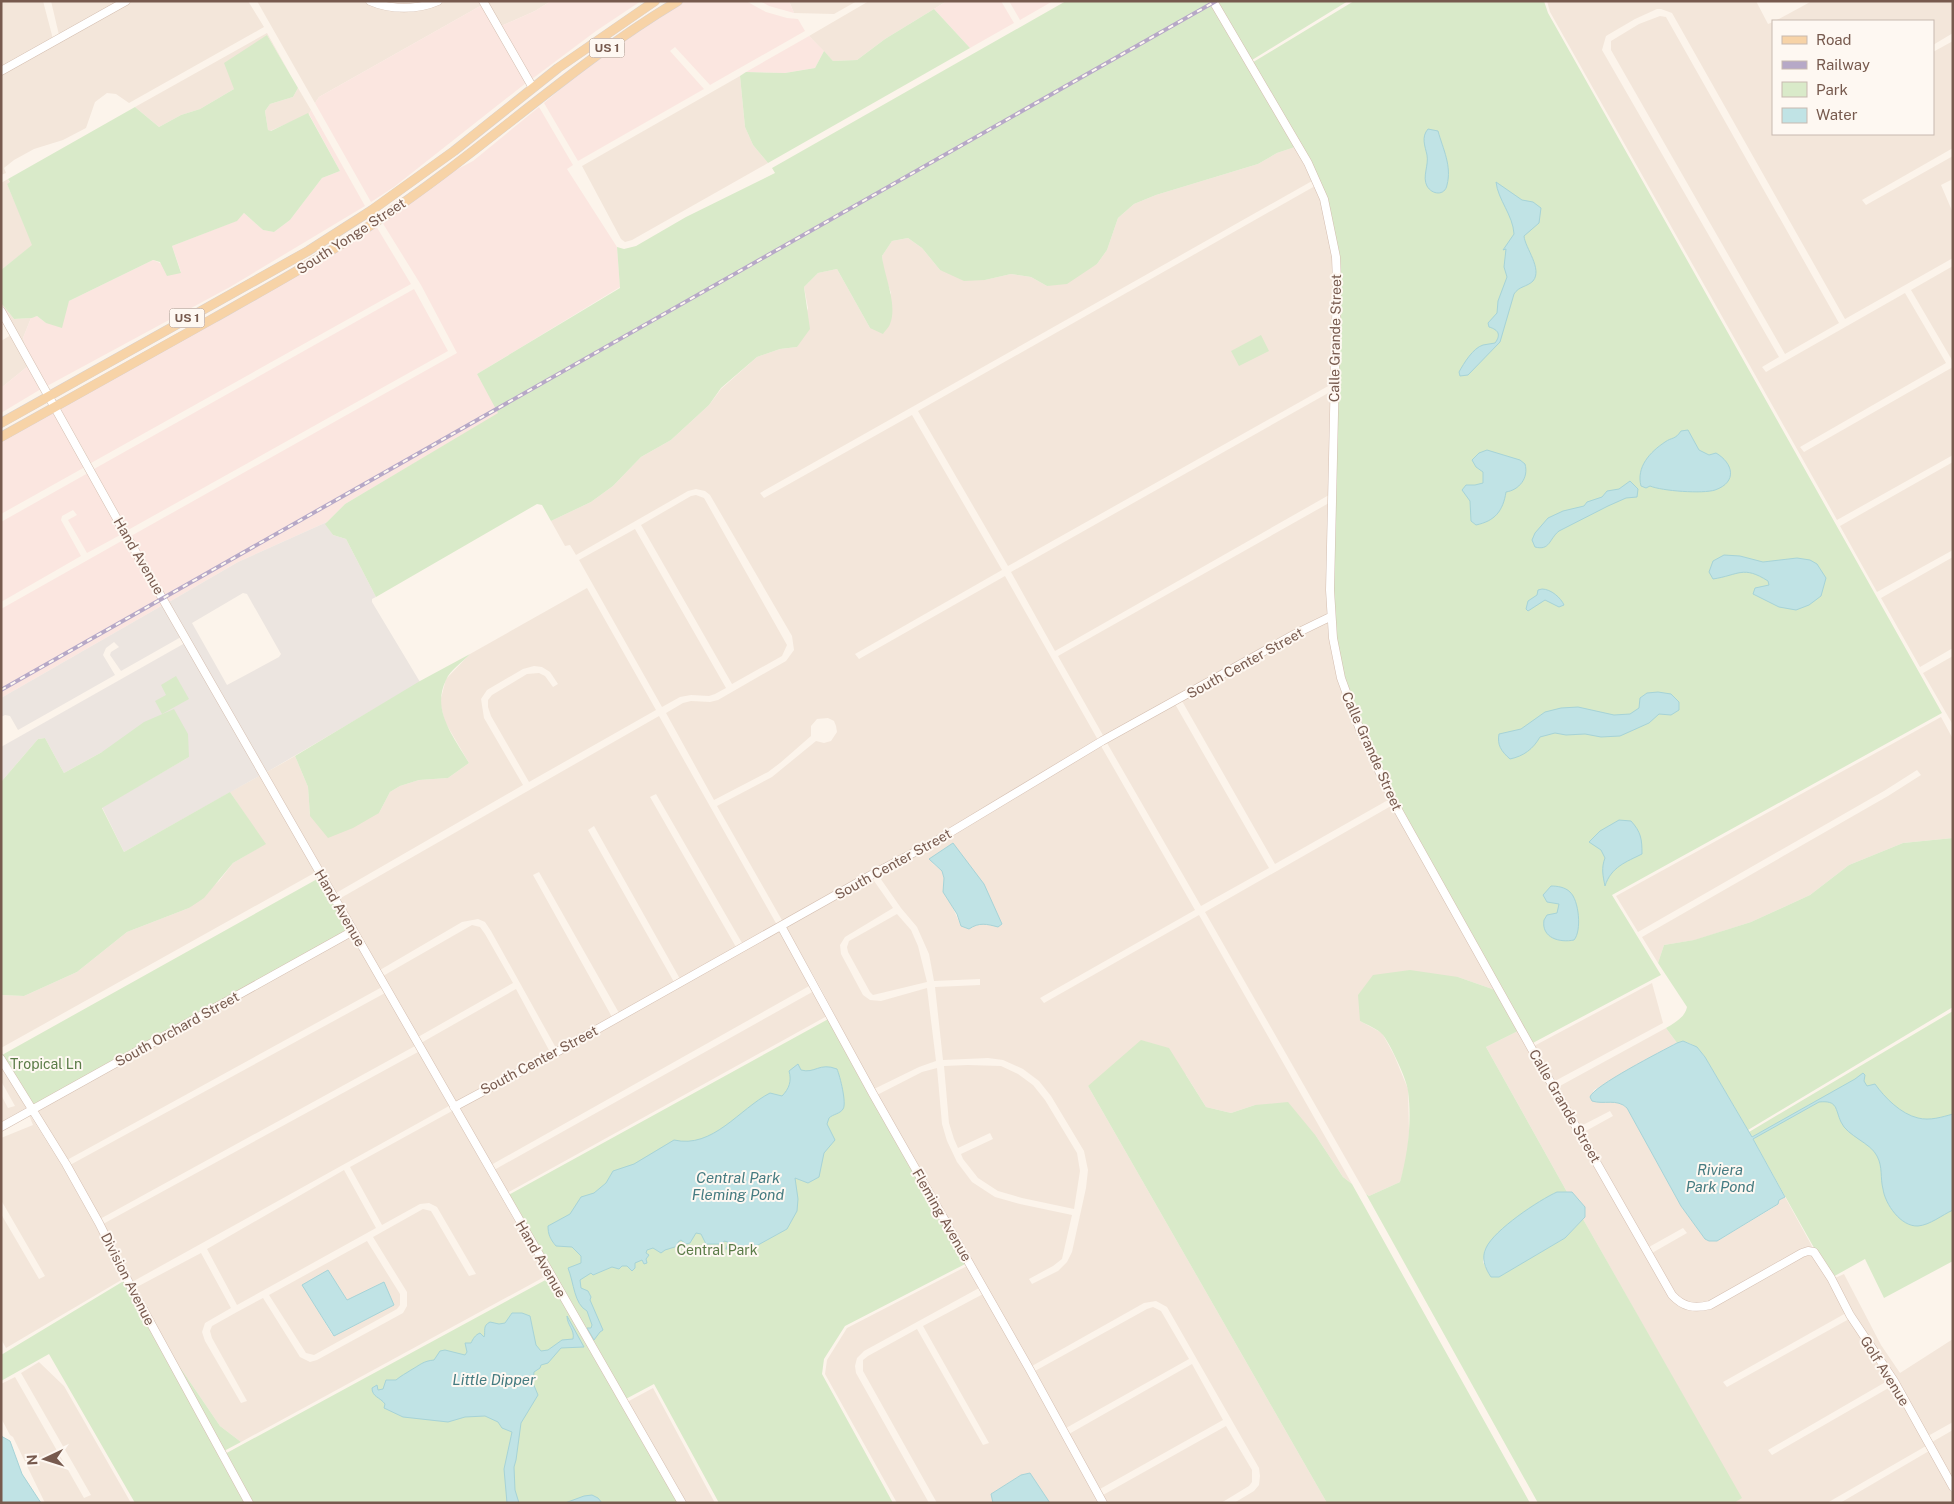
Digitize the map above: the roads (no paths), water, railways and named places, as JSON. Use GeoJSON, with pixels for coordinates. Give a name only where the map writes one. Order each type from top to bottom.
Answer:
{"type":"FeatureCollection","features":[{"type":"Feature","properties":{"kind":"main road","name":"South Yonge Street"},"geometry":{"type":"LineString","coordinates":[[1,423],[308,251],[372,210],[454,151],[546,77],[655,1]]}},
{"type":"Feature","properties":{"kind":"main road","name":"South Yonge Street"},"geometry":{"type":"LineString","coordinates":[[1,437],[288,277],[364,230],[434,181],[538,99],[628,34],[678,1]]}},
{"type":"Feature","properties":{"kind":"main road"},"geometry":{"type":"LineString","coordinates":[[538,99],[546,77]]}},
{"type":"Feature","properties":{"kind":"main road"},"geometry":{"type":"LineString","coordinates":[[525,109],[533,88]]}},
{"type":"Feature","properties":{"kind":"main road"},"geometry":{"type":"LineString","coordinates":[[179,337],[187,329],[212,313],[214,304]]}},
{"type":"Feature","properties":{"kind":"street"},"geometry":{"type":"LineString","coordinates":[[1,71],[126,1]]}},
{"type":"Feature","properties":{"kind":"street"},"geometry":{"type":"LineString","coordinates":[[370,1],[389,6],[412,7],[438,1]]}},
{"type":"Feature","properties":{"kind":"street"},"geometry":{"type":"LineString","coordinates":[[483,1],[533,88]]}},
{"type":"Feature","properties":{"kind":"street","name":"Calle Grande Street"},"geometry":{"type":"LineString","coordinates":[[1214,1],[1308,163],[1324,199],[1331,225],[1336,257],[1337,282],[1330,617],[1341,678],[1360,730],[1393,801],[1538,1060],[1672,1294],[1679,1303],[1688,1307],[1700,1308],[1710,1305],[1802,1253],[1808,1251],[1814,1252],[1817,1255]]}},
{"type":"Feature","properties":{"kind":"street","name":"Hand Avenue"},"geometry":{"type":"LineString","coordinates":[[1,311],[353,931],[682,1503]]}},
{"type":"Feature","properties":{"kind":"street","name":"South Center Street"},"geometry":{"type":"LineString","coordinates":[[454,1107],[555,1053],[936,841],[1102,742],[1286,639],[1330,617]]}},
{"type":"Feature","properties":{"kind":"street","name":"Fleming Avenue"},"geometry":{"type":"LineString","coordinates":[[781,926],[872,1094],[1030,1370],[1103,1503]]}},
{"type":"Feature","properties":{"kind":"street","name":"South Orchard Street"},"geometry":{"type":"LineString","coordinates":[[1,1127],[353,931]]}},
{"type":"Feature","properties":{"kind":"street","name":"Division Avenue"},"geometry":{"type":"LineString","coordinates":[[1,1059],[66,1164],[99,1223],[130,1287],[249,1503]]}},
{"type":"Feature","properties":{"kind":"street","name":"Golf Avenue"},"geometry":{"type":"LineString","coordinates":[[1817,1255],[1850,1314],[1894,1381],[1953,1487]]}},
{"type":"Feature","properties":{"kind":"water"},"geometry":{"type":"Polygon","coordinates":[[[1428,129],[1438,131],[1448,164],[1447,185],[1446,189],[1441,193],[1435,193],[1429,189],[1426,182],[1427,155],[1424,138],[1428,129]]]}},
{"type":"Feature","properties":{"kind":"water"},"geometry":{"type":"Polygon","coordinates":[[[1496,182],[1522,200],[1533,202],[1541,208],[1539,223],[1524,236],[1535,265],[1536,276],[1531,283],[1518,289],[1514,294],[1500,342],[1468,375],[1460,376],[1459,372],[1472,352],[1483,345],[1495,343],[1498,338],[1497,331],[1489,327],[1488,323],[1497,313],[1498,301],[1507,277],[1504,267],[1506,249],[1503,250],[1514,234],[1511,220],[1497,189],[1496,182]]]}},
{"type":"Feature","properties":{"kind":"water"},"geometry":{"type":"Polygon","coordinates":[[[1688,430],[1699,450],[1709,455],[1716,453],[1726,462],[1730,472],[1727,482],[1715,490],[1701,492],[1673,491],[1641,486],[1642,466],[1649,455],[1665,442],[1677,436],[1681,431],[1688,430]]]}},
{"type":"Feature","properties":{"kind":"water"},"geometry":{"type":"Polygon","coordinates":[[[1487,450],[1520,460],[1525,464],[1526,474],[1519,486],[1506,492],[1503,505],[1497,514],[1488,521],[1476,525],[1471,521],[1470,501],[1462,490],[1466,485],[1483,483],[1483,472],[1476,467],[1472,460],[1479,453],[1487,450]]]}},
{"type":"Feature","properties":{"kind":"water"},"geometry":{"type":"Polygon","coordinates":[[[1630,481],[1638,489],[1637,497],[1626,498],[1608,506],[1559,531],[1547,546],[1535,547],[1532,540],[1535,533],[1548,518],[1563,511],[1584,506],[1587,502],[1602,497],[1607,491],[1619,489],[1630,481]]]}},
{"type":"Feature","properties":{"kind":"water"},"geometry":{"type":"Polygon","coordinates":[[[1724,555],[1740,556],[1763,562],[1797,558],[1810,560],[1817,564],[1826,578],[1821,596],[1809,605],[1796,610],[1779,607],[1753,594],[1755,588],[1769,585],[1768,581],[1753,573],[1741,572],[1713,579],[1709,572],[1713,561],[1724,555]]]}},
{"type":"Feature","properties":{"kind":"water"},"geometry":{"type":"Polygon","coordinates":[[[1542,589],[1555,594],[1564,605],[1559,607],[1545,600],[1528,611],[1526,609],[1528,601],[1537,595],[1538,590],[1542,589]]]}},
{"type":"Feature","properties":{"kind":"water"},"geometry":{"type":"Polygon","coordinates":[[[1647,693],[1671,694],[1679,702],[1679,710],[1671,715],[1659,714],[1649,723],[1620,736],[1601,737],[1585,734],[1566,735],[1555,733],[1540,737],[1528,751],[1510,759],[1499,745],[1499,734],[1521,729],[1545,712],[1561,708],[1578,707],[1614,715],[1630,714],[1639,708],[1640,698],[1647,693]]]}},
{"type":"Feature","properties":{"kind":"water"},"geometry":{"type":"Polygon","coordinates":[[[1619,820],[1631,821],[1637,829],[1641,840],[1642,854],[1615,870],[1605,886],[1603,869],[1605,858],[1601,850],[1589,842],[1600,831],[1619,820]]]}},
{"type":"Feature","properties":{"kind":"water"},"geometry":{"type":"Polygon","coordinates":[[[953,843],[984,884],[1002,924],[998,927],[983,924],[969,929],[961,926],[957,914],[943,892],[944,878],[942,871],[929,859],[953,843]]]}},
{"type":"Feature","properties":{"kind":"water"},"geometry":{"type":"Polygon","coordinates":[[[1551,886],[1568,890],[1576,902],[1579,923],[1574,940],[1558,940],[1548,935],[1545,931],[1544,920],[1547,915],[1557,913],[1559,904],[1547,902],[1543,895],[1551,886]]]}},
{"type":"Feature","properties":{"kind":"water","name":"Riviera Park Pond"},"geometry":{"type":"Polygon","coordinates":[[[1683,1041],[1697,1047],[1705,1057],[1752,1137],[1863,1073],[1867,1086],[1875,1084],[1894,1105],[1912,1116],[1927,1119],[1953,1114],[1953,1210],[1931,1222],[1918,1226],[1906,1223],[1900,1219],[1890,1208],[1884,1195],[1880,1164],[1874,1151],[1844,1127],[1833,1104],[1830,1102],[1819,1102],[1753,1139],[1785,1197],[1779,1200],[1778,1204],[1717,1241],[1705,1239],[1681,1206],[1627,1108],[1615,1102],[1592,1101],[1590,1097],[1615,1077],[1683,1041]]]}},
{"type":"Feature","properties":{"kind":"water","name":"Central Park Fleming Pond"},"geometry":{"type":"Polygon","coordinates":[[[798,1064],[801,1070],[806,1071],[821,1067],[837,1069],[843,1090],[844,1106],[840,1112],[829,1118],[827,1124],[835,1140],[824,1153],[819,1177],[808,1183],[795,1178],[798,1199],[797,1211],[787,1229],[758,1245],[745,1249],[726,1249],[728,1242],[724,1241],[723,1244],[706,1244],[701,1234],[696,1233],[690,1243],[686,1244],[681,1240],[678,1242],[678,1246],[661,1253],[653,1248],[647,1250],[646,1253],[649,1255],[646,1259],[647,1263],[644,1264],[642,1260],[635,1263],[635,1268],[632,1271],[627,1266],[622,1266],[619,1269],[612,1267],[593,1275],[591,1273],[580,1280],[581,1288],[588,1291],[591,1297],[590,1300],[603,1330],[594,1340],[587,1328],[591,1328],[592,1325],[587,1311],[579,1303],[568,1268],[581,1263],[581,1256],[572,1247],[556,1246],[548,1232],[548,1226],[570,1214],[581,1197],[594,1193],[606,1183],[613,1171],[634,1164],[674,1140],[688,1141],[701,1139],[725,1126],[770,1093],[782,1096],[789,1085],[789,1071],[798,1064]]]}},
{"type":"Feature","properties":{"kind":"water"},"geometry":{"type":"Polygon","coordinates":[[[1557,1192],[1572,1192],[1585,1207],[1585,1217],[1565,1238],[1499,1277],[1491,1277],[1485,1267],[1484,1259],[1486,1248],[1491,1241],[1507,1224],[1557,1192]]]}},
{"type":"Feature","properties":{"kind":"water"},"geometry":{"type":"Polygon","coordinates":[[[328,1270],[347,1300],[384,1282],[394,1305],[334,1336],[302,1285],[328,1270]]]}},
{"type":"Feature","properties":{"kind":"water","name":"Little Dipper"},"geometry":{"type":"Polygon","coordinates":[[[512,1313],[522,1313],[530,1316],[536,1345],[541,1351],[548,1350],[562,1340],[573,1339],[573,1333],[567,1316],[584,1347],[561,1348],[548,1363],[541,1365],[534,1372],[533,1383],[538,1395],[521,1423],[514,1467],[515,1490],[519,1503],[507,1503],[504,1469],[512,1432],[502,1428],[498,1422],[485,1416],[465,1417],[448,1422],[403,1417],[384,1408],[385,1404],[372,1391],[372,1388],[377,1385],[378,1390],[383,1389],[386,1380],[396,1380],[427,1361],[434,1360],[440,1351],[445,1350],[465,1355],[467,1352],[465,1343],[471,1343],[475,1336],[480,1333],[484,1337],[485,1327],[490,1322],[505,1323],[512,1313]]]}},
{"type":"Feature","properties":{"kind":"water"},"geometry":{"type":"Polygon","coordinates":[[[1,1436],[10,1441],[22,1474],[41,1503],[1,1503],[1,1436]]]}},
{"type":"Feature","properties":{"kind":"water"},"geometry":{"type":"Polygon","coordinates":[[[1030,1473],[1050,1503],[993,1503],[991,1494],[1021,1475],[1030,1473]]]}},
{"type":"Feature","properties":{"kind":"water"},"geometry":{"type":"Polygon","coordinates":[[[592,1495],[602,1503],[565,1503],[584,1496],[592,1495]]]}},
{"type":"Feature","properties":{"kind":"railway"},"geometry":{"type":"LineString","coordinates":[[1,690],[1216,1]]}},
{"type":"Feature","properties":{"kind":"park label","name":"Tropical Ln"},"geometry":{"type":"Point","coordinates":[46,1064]}},
{"type":"Feature","properties":{"kind":"park label","name":"Central Park"},"geometry":{"type":"Point","coordinates":[717,1250]}}]}
